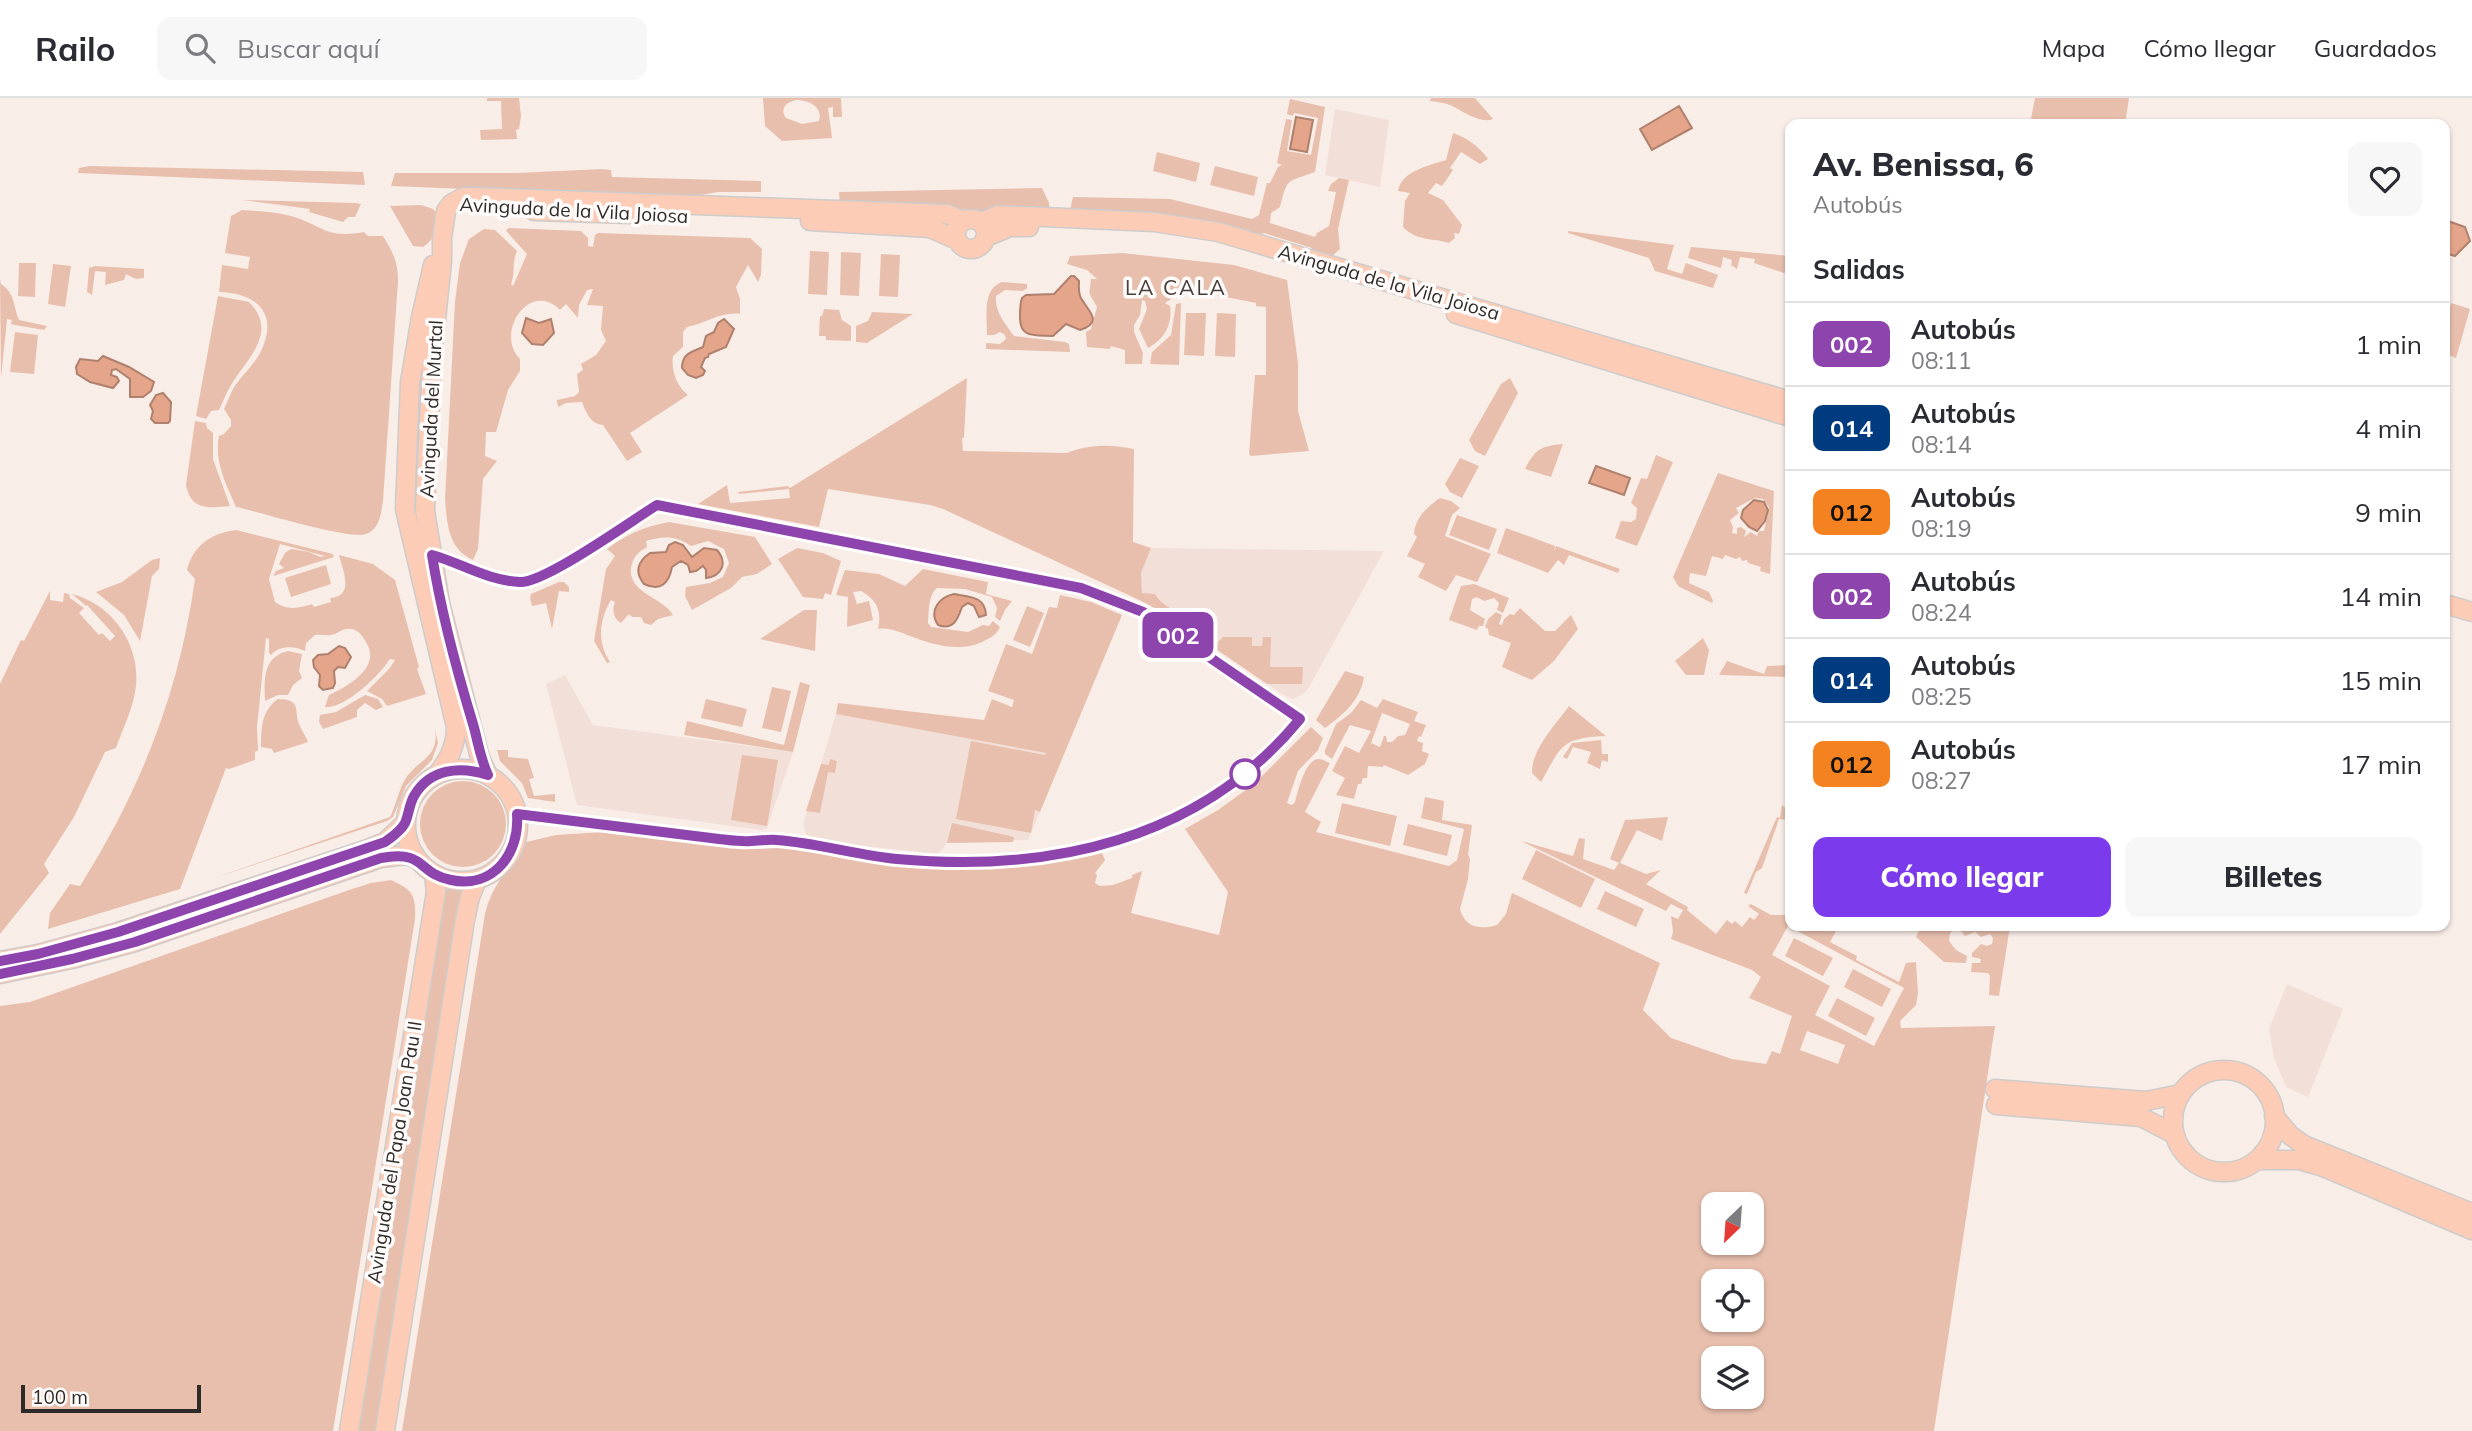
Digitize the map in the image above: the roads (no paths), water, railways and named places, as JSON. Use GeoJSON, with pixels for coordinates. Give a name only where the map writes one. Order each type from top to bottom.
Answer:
{"type":"FeatureCollection","features":[{"type":"Feature","properties":{"kind":"main road","name":"Avinguda de la Vila Joiosa"},"geometry":{"type":"LineString","coordinates":[[450,204],[464,197],[947,214],[977,227],[1014,226],[1152,233],[1192,238],[1240,249],[1785,415]]}},
{"type":"Feature","properties":{"kind":"main road","name":"Avinguda de la Vila Joiosa"},"geometry":{"type":"LineString","coordinates":[[450,204],[577,213],[750,217],[930,228],[957,240],[964,248],[973,250],[981,246],[977,227]]}},
{"type":"Feature","properties":{"kind":"main road","name":"Avinguda del Murtal"},"geometry":{"type":"LineString","coordinates":[[437,775],[456,742],[456,727],[405,509],[410,382],[427,288],[450,204]]}},
{"type":"Feature","properties":{"kind":"main road","name":"Avinguda de la Vila Joiosa"},"geometry":{"type":"LineString","coordinates":[[977,227],[998,215],[1176,224],[1218,232],[1785,400]]}},
{"type":"Feature","properties":{"kind":"main road"},"geometry":{"type":"LineString","coordinates":[[957,240],[956,230],[977,227]]}},
{"type":"Feature","properties":{"kind":"main road","name":"Avinguda del Murtal"},"geometry":{"type":"LineString","coordinates":[[442,238],[432,359],[425,511],[440,603],[480,758],[488,775]]}},
{"type":"Feature","properties":{"kind":"main road"},"geometry":{"type":"LineString","coordinates":[[2450,605],[2472,612]]}},
{"type":"Feature","properties":{"kind":"main road"},"geometry":{"type":"LineString","coordinates":[[2450,617],[2472,624]]}},
{"type":"Feature","properties":{"kind":"main road"},"geometry":{"type":"LineString","coordinates":[[0,974],[135,942],[381,858],[406,855],[417,859],[434,874],[449,880],[477,880],[493,873],[506,861],[515,846],[519,830],[512,799],[502,786],[488,775],[472,769],[454,769],[437,775],[415,794],[408,807],[408,841],[417,859]]}},
{"type":"Feature","properties":{"kind":"main road"},"geometry":{"type":"LineString","coordinates":[[0,961],[38,954],[118,932],[365,850],[385,842],[406,822]]}},
{"type":"Feature","properties":{"kind":"main road","name":"Avinguda del Papa Joan Pau II"},"geometry":{"type":"LineString","coordinates":[[349,1431],[436,892],[434,874]]}},
{"type":"Feature","properties":{"kind":"main road","name":"Avinguda del Papa Joan Pau II"},"geometry":{"type":"LineString","coordinates":[[385,1431],[463,929],[477,880]]}},
{"type":"Feature","properties":{"kind":"main road"},"geometry":{"type":"LineString","coordinates":[[2274,1116],[2271,1140],[2257,1160],[2236,1171],[2212,1170],[2191,1160],[2184,1153],[2175,1134],[2174,1113],[2181,1094],[2199,1077],[2211,1072],[2237,1072],[2261,1087],[2268,1096],[2274,1116],[2291,1136],[2304,1145],[2472,1213]]}},
{"type":"Feature","properties":{"kind":"main road"},"geometry":{"type":"LineString","coordinates":[[2175,1134],[2141,1117],[1995,1097],[2146,1101],[2181,1094]]}},
{"type":"Feature","properties":{"kind":"main road"},"geometry":{"type":"LineString","coordinates":[[2257,1160],[2299,1160],[2321,1166],[2472,1230]]}},
{"type":"Feature","properties":{"kind":"district","name":"LA CALA"},"geometry":{"type":"Point","coordinates":[1176,288]}}]}
